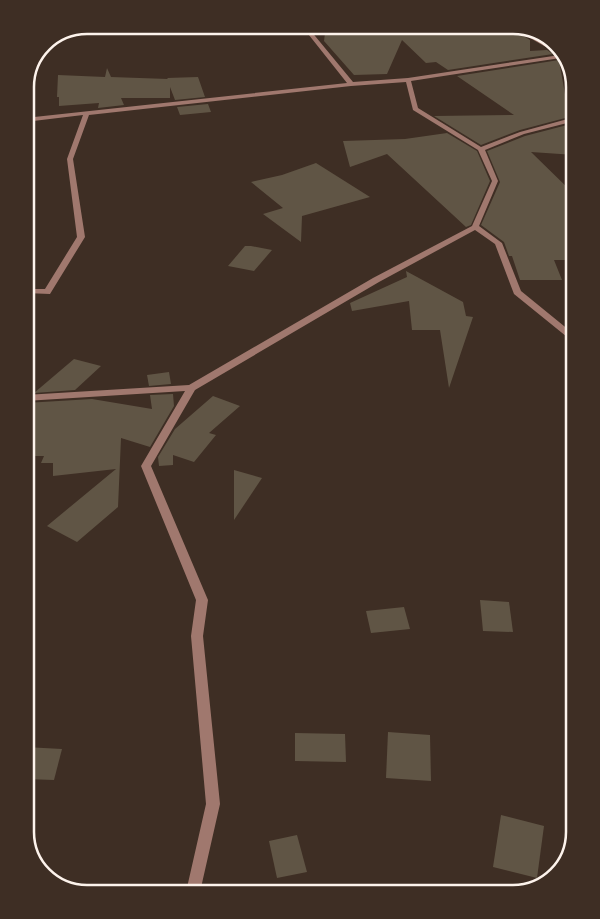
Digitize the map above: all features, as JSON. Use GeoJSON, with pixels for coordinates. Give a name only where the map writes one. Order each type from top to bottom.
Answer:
{"type":"FeatureCollection","features":[{"type":"Feature","properties":{"kind":"street"},"geometry":{"type":"LineString","coordinates":[[310,34],[351,84]]}},
{"type":"Feature","properties":{"kind":"street"},"geometry":{"type":"LineString","coordinates":[[34,119],[351,84],[408,80],[556,56]]}},
{"type":"Feature","properties":{"kind":"street"},"geometry":{"type":"LineString","coordinates":[[34,397],[191,388],[376,280],[475,227],[495,181],[481,149],[415,109],[408,80]]}},
{"type":"Feature","properties":{"kind":"street"},"geometry":{"type":"LineString","coordinates":[[34,291],[47,292],[81,237],[70,159],[87,112]]}},
{"type":"Feature","properties":{"kind":"street"},"geometry":{"type":"LineString","coordinates":[[481,149],[522,133],[566,121]]}},
{"type":"Feature","properties":{"kind":"street"},"geometry":{"type":"LineString","coordinates":[[475,227],[498,243],[517,292],[566,333]]}},
{"type":"Feature","properties":{"kind":"street"},"geometry":{"type":"LineString","coordinates":[[191,388],[146,466],[202,600],[197,636],[213,804],[196,885]]}},
{"type":"Feature","properties":{"kind":"building"},"geometry":{"type":"Polygon","coordinates":[[[325,34],[516,34],[530,40],[530,51],[547,50],[553,54],[448,70],[436,62],[426,63],[402,40],[387,74],[354,75],[324,41],[325,34]]]}},
{"type":"Feature","properties":{"kind":"building"},"geometry":{"type":"Polygon","coordinates":[[[559,60],[566,100],[566,118],[520,130],[481,145],[434,116],[514,115],[457,76],[559,60]]]}},
{"type":"Feature","properties":{"kind":"building"},"geometry":{"type":"Polygon","coordinates":[[[107,68],[111,77],[168,79],[198,77],[205,97],[175,100],[170,87],[170,98],[121,98],[124,105],[98,108],[99,103],[59,106],[59,97],[57,97],[58,75],[105,77],[107,68]]]}},
{"type":"Feature","properties":{"kind":"building"},"geometry":{"type":"Polygon","coordinates":[[[208,104],[211,112],[180,115],[177,107],[208,104]]]}},
{"type":"Feature","properties":{"kind":"building"},"geometry":{"type":"Polygon","coordinates":[[[566,125],[566,154],[531,152],[566,186],[566,260],[554,260],[562,280],[520,280],[512,256],[509,256],[504,242],[481,225],[500,182],[487,151],[525,136],[566,125]]]}},
{"type":"Feature","properties":{"kind":"building"},"geometry":{"type":"Polygon","coordinates":[[[447,133],[477,151],[490,181],[471,225],[466,227],[387,154],[350,167],[343,141],[405,139],[447,133]]]}},
{"type":"Feature","properties":{"kind":"building"},"geometry":{"type":"Polygon","coordinates":[[[316,163],[370,197],[302,216],[301,242],[263,214],[283,208],[251,182],[282,175],[316,163]]]}},
{"type":"Feature","properties":{"kind":"building"},"geometry":{"type":"Polygon","coordinates":[[[245,246],[272,250],[254,271],[228,266],[245,246]]]}},
{"type":"Feature","properties":{"kind":"building"},"geometry":{"type":"Polygon","coordinates":[[[406,271],[463,302],[466,316],[473,317],[449,388],[440,330],[412,330],[409,301],[352,311],[350,303],[407,277],[406,271]]]}},
{"type":"Feature","properties":{"kind":"building"},"geometry":{"type":"Polygon","coordinates":[[[74,359],[101,366],[75,390],[34,393],[74,359]]]}},
{"type":"Feature","properties":{"kind":"building"},"geometry":{"type":"Polygon","coordinates":[[[169,372],[171,384],[149,386],[147,375],[169,372]]]}},
{"type":"Feature","properties":{"kind":"building"},"geometry":{"type":"Polygon","coordinates":[[[173,394],[174,406],[150,447],[121,438],[118,507],[77,542],[47,526],[116,469],[53,476],[53,463],[41,463],[44,456],[34,456],[34,402],[92,399],[152,409],[150,395],[173,394]]]}},
{"type":"Feature","properties":{"kind":"building"},"geometry":{"type":"Polygon","coordinates":[[[213,396],[240,406],[209,433],[216,435],[194,462],[173,455],[173,465],[159,466],[158,457],[175,429],[213,396]]]}},
{"type":"Feature","properties":{"kind":"building"},"geometry":{"type":"Polygon","coordinates":[[[234,470],[262,478],[234,520],[234,470]]]}},
{"type":"Feature","properties":{"kind":"building"},"geometry":{"type":"Polygon","coordinates":[[[480,600],[509,602],[513,632],[483,631],[480,600]]]}},
{"type":"Feature","properties":{"kind":"building"},"geometry":{"type":"Polygon","coordinates":[[[404,607],[410,629],[371,633],[366,611],[404,607]]]}},
{"type":"Feature","properties":{"kind":"building"},"geometry":{"type":"Polygon","coordinates":[[[388,732],[430,735],[431,781],[386,778],[388,732]]]}},
{"type":"Feature","properties":{"kind":"building"},"geometry":{"type":"Polygon","coordinates":[[[295,733],[345,734],[346,762],[295,761],[295,733]]]}},
{"type":"Feature","properties":{"kind":"building"},"geometry":{"type":"Polygon","coordinates":[[[34,747],[62,749],[54,780],[34,779],[34,747]]]}},
{"type":"Feature","properties":{"kind":"building"},"geometry":{"type":"Polygon","coordinates":[[[501,815],[544,826],[537,878],[493,867],[501,815]]]}},
{"type":"Feature","properties":{"kind":"building"},"geometry":{"type":"Polygon","coordinates":[[[297,835],[307,872],[277,878],[269,841],[297,835]]]}}]}
